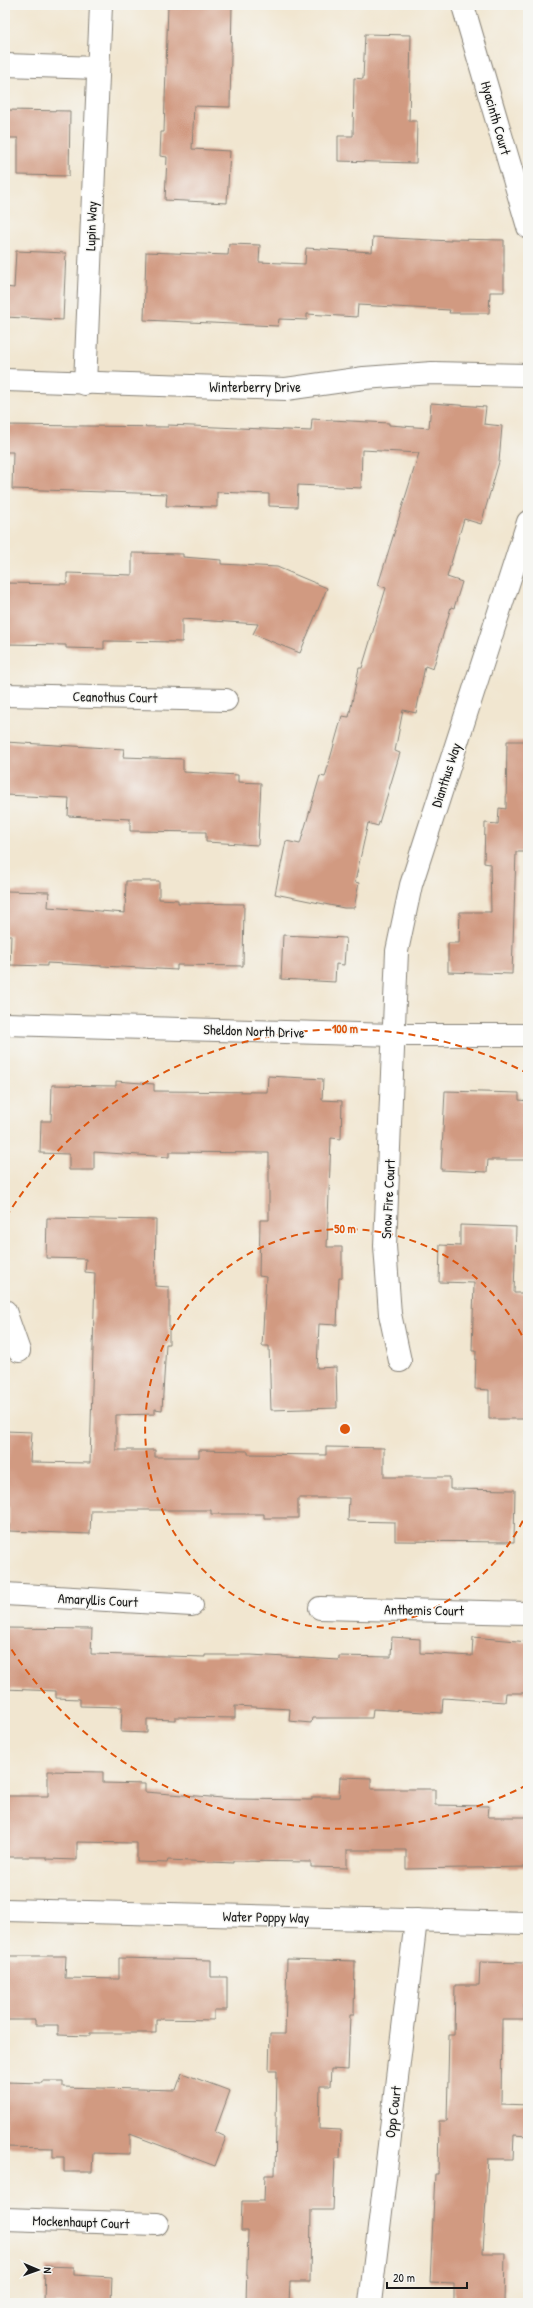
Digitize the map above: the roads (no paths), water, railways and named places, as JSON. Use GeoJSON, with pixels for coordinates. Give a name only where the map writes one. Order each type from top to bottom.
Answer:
{"type":"FeatureCollection","features":[{"type":"Feature","properties":{"kind":"street","name":"Lupin Way"},"geometry":{"type":"LineString","coordinates":[[85,384],[101,5]]}},
{"type":"Feature","properties":{"kind":"street","name":"Hyacinth Court"},"geometry":{"type":"LineString","coordinates":[[464,9],[528,227]]}},
{"type":"Feature","properties":{"kind":"street"},"geometry":{"type":"LineString","coordinates":[[5,65],[98,68]]}},
{"type":"Feature","properties":{"kind":"street","name":"Winterberry Drive"},"geometry":{"type":"LineString","coordinates":[[5,380],[85,384],[286,389],[364,378],[432,373],[528,375]]}},
{"type":"Feature","properties":{"kind":"street","name":"Dianthus Way"},"geometry":{"type":"LineString","coordinates":[[394,1035],[397,950],[411,885],[528,522]]}},
{"type":"Feature","properties":{"kind":"street","name":"Ceanothus Court"},"geometry":{"type":"LineString","coordinates":[[5,695],[226,700]]}},
{"type":"Feature","properties":{"kind":"street","name":"Sheldon North Drive"},"geometry":{"type":"LineString","coordinates":[[5,1024],[394,1035],[528,1035]]}},
{"type":"Feature","properties":{"kind":"street","name":"Snow Fire Court"},"geometry":{"type":"LineString","coordinates":[[394,1035],[385,1246],[390,1314],[400,1361]]}},
{"type":"Feature","properties":{"kind":"street"},"geometry":{"type":"LineString","coordinates":[[5,1311],[19,1351]]}},
{"type":"Feature","properties":{"kind":"street","name":"Amaryllis Court"},"geometry":{"type":"LineString","coordinates":[[5,1594],[192,1605]]}},
{"type":"Feature","properties":{"kind":"street","name":"Anthemis Court"},"geometry":{"type":"LineString","coordinates":[[320,1608],[528,1613]]}},
{"type":"Feature","properties":{"kind":"street","name":"Water Poppy Way"},"geometry":{"type":"LineString","coordinates":[[5,1910],[528,1923]]}},
{"type":"Feature","properties":{"kind":"street","name":"Opp Court"},"geometry":{"type":"LineString","coordinates":[[370,2303],[416,1920]]}},
{"type":"Feature","properties":{"kind":"street","name":"Mockenhaupt Court"},"geometry":{"type":"LineString","coordinates":[[5,2219],[157,2224]]}}]}
